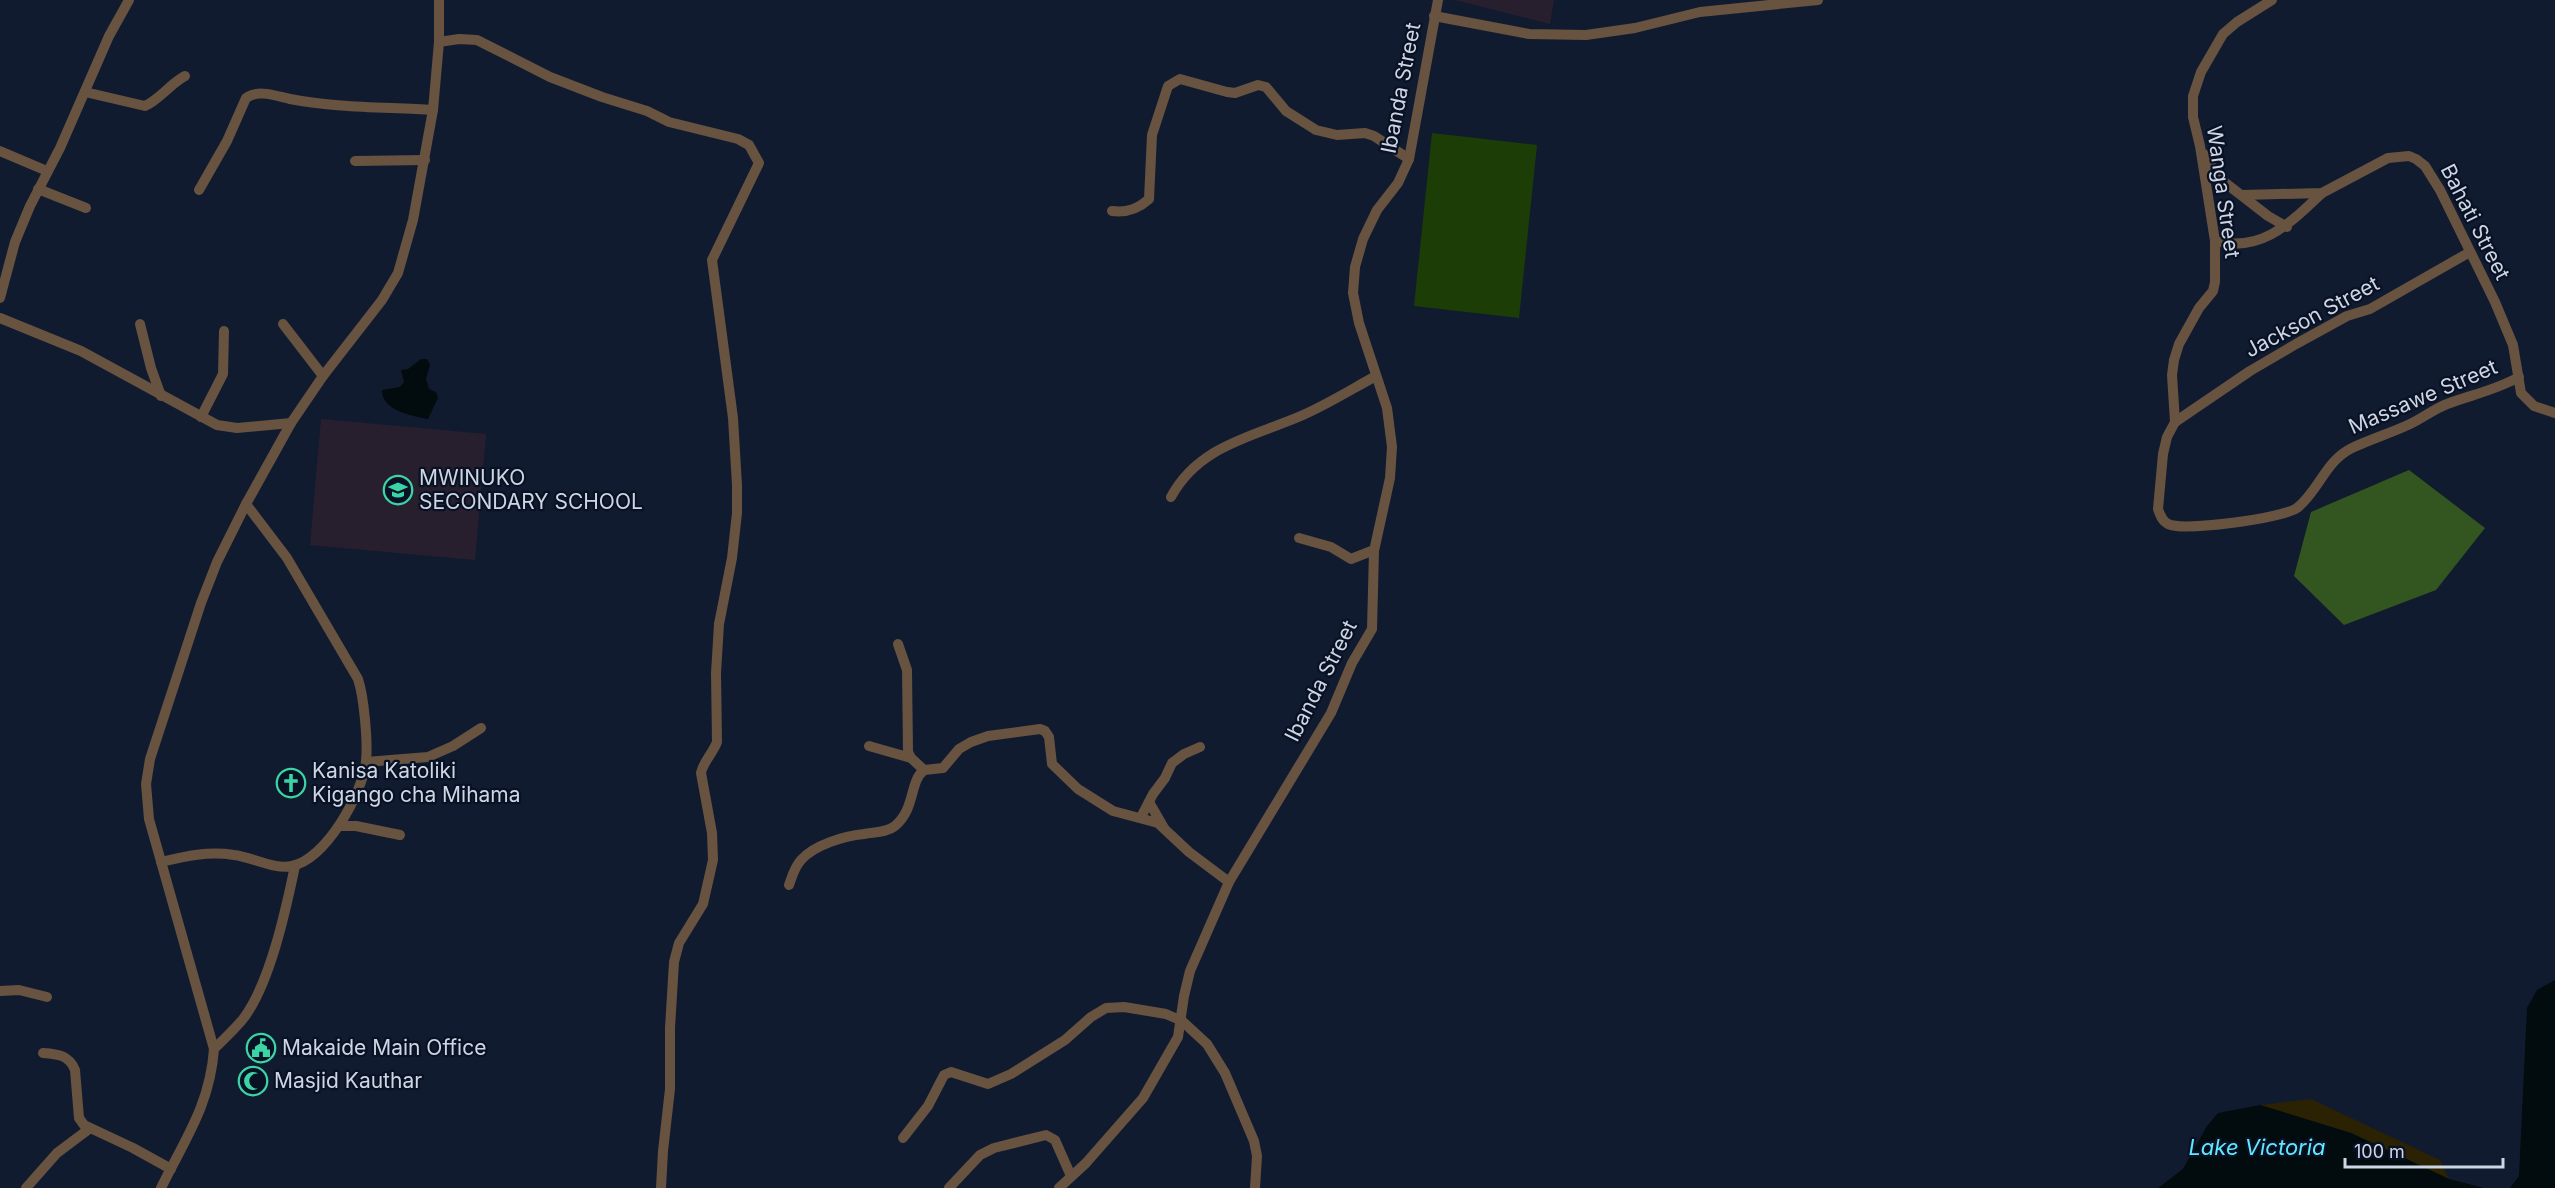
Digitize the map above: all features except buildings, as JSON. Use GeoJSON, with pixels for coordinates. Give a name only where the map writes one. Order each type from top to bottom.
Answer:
{"type":"FeatureCollection","features":[{"type":"Feature","properties":{"kind":"street"},"geometry":{"type":"LineString","coordinates":[[0,298],[15,242],[109,36],[129,0]]}},
{"type":"Feature","properties":{"kind":"street"},"geometry":{"type":"LineString","coordinates":[[161,1188],[205,1102],[212,1076],[214,1049],[149,819],[146,784],[150,759],[201,603],[217,562],[246,504],[291,423],[323,376],[382,300],[399,273],[425,160],[433,110],[439,42],[439,0]]}},
{"type":"Feature","properties":{"kind":"street","name":"Ibanda Street"},"geometry":{"type":"LineString","coordinates":[[1059,1188],[1086,1163],[1143,1098],[1178,1037],[1190,971],[1229,882],[1323,727],[1352,663],[1372,629],[1374,549],[1390,478],[1392,447],[1387,408],[1359,323],[1353,293],[1354,267],[1363,239],[1377,210],[1398,183],[1409,159],[1438,0]]}},
{"type":"Feature","properties":{"kind":"street"},"geometry":{"type":"LineString","coordinates":[[1434,16],[1529,34],[1586,35],[1635,28],[1700,12],[1818,0]]}},
{"type":"Feature","properties":{"kind":"street","name":"Wanga Street"},"geometry":{"type":"LineString","coordinates":[[2160,515],[2158,509],[2163,454],[2167,437],[2175,422],[2172,375],[2174,360],[2199,308],[2213,291],[2215,282],[2215,241],[2200,146],[2193,117],[2193,96],[2201,72],[2223,34],[2237,22],[2272,0]]}},
{"type":"Feature","properties":{"kind":"street"},"geometry":{"type":"LineString","coordinates":[[439,42],[459,39],[477,40],[509,54],[550,77],[602,97],[647,111],[669,122],[738,139],[749,146],[759,163],[712,260],[733,418],[737,513],[719,624],[716,673],[717,742],[714,751],[702,766],[701,773],[712,834],[713,860],[703,904],[679,943],[674,962],[670,1028],[670,1089],[661,1188]]}},
{"type":"Feature","properties":{"kind":"street"},"geometry":{"type":"LineString","coordinates":[[85,92],[145,106],[185,75]]}},
{"type":"Feature","properties":{"kind":"street"},"geometry":{"type":"LineString","coordinates":[[1112,212],[1122,213],[1133,210],[1149,199],[1152,135],[1168,86],[1180,79],[1235,93],[1258,85],[1266,87],[1286,111],[1316,130],[1337,135],[1365,133],[1374,136],[1409,159]]}},
{"type":"Feature","properties":{"kind":"street"},"geometry":{"type":"LineString","coordinates":[[199,190],[227,141],[246,98],[251,94],[264,94],[306,102],[433,110]]}},
{"type":"Feature","properties":{"kind":"street"},"geometry":{"type":"LineString","coordinates":[[2200,146],[2219,178],[2268,216],[2287,227]]}},
{"type":"Feature","properties":{"kind":"street"},"geometry":{"type":"LineString","coordinates":[[0,151],[47,171]]}},
{"type":"Feature","properties":{"kind":"street","name":"Bahati Street"},"geometry":{"type":"LineString","coordinates":[[2242,195],[2322,193],[2388,158],[2409,156],[2425,166],[2440,189],[2509,336],[2521,393],[2534,406],[2555,413]]}},
{"type":"Feature","properties":{"kind":"street"},"geometry":{"type":"LineString","coordinates":[[355,161],[425,160]]}},
{"type":"Feature","properties":{"kind":"street"},"geometry":{"type":"LineString","coordinates":[[38,189],[86,208]]}},
{"type":"Feature","properties":{"kind":"street"},"geometry":{"type":"LineString","coordinates":[[2215,241],[2231,245],[2244,244],[2287,227],[2322,193]]}},
{"type":"Feature","properties":{"kind":"street","name":"Jackson Street"},"geometry":{"type":"LineString","coordinates":[[2175,422],[2250,371],[2296,344],[2347,316],[2370,309],[2470,252]]}},
{"type":"Feature","properties":{"kind":"street"},"geometry":{"type":"LineString","coordinates":[[0,318],[81,351],[217,425],[237,428],[291,423]]}},
{"type":"Feature","properties":{"kind":"street"},"geometry":{"type":"LineString","coordinates":[[140,324],[161,396]]}},
{"type":"Feature","properties":{"kind":"street"},"geometry":{"type":"LineString","coordinates":[[284,324],[323,376]]}},
{"type":"Feature","properties":{"kind":"street"},"geometry":{"type":"LineString","coordinates":[[201,417],[223,374],[224,331]]}},
{"type":"Feature","properties":{"kind":"street"},"geometry":{"type":"LineString","coordinates":[[1171,497],[1188,472],[1220,447],[1305,414],[1376,376]]}},
{"type":"Feature","properties":{"kind":"street","name":"Massawe Street"},"geometry":{"type":"LineString","coordinates":[[2160,515],[2166,523],[2175,526],[2208,525],[2272,517],[2290,512],[2312,492],[2326,469],[2348,450],[2411,423],[2444,405],[2504,385],[2519,377]]}},
{"type":"Feature","properties":{"kind":"street"},"geometry":{"type":"LineString","coordinates":[[161,862],[207,852],[254,858],[276,866],[295,866],[322,848],[340,826],[366,762],[362,700],[358,679],[296,572],[246,504]]}},
{"type":"Feature","properties":{"kind":"street"},"geometry":{"type":"LineString","coordinates":[[1299,538],[1331,547],[1351,559],[1374,549]]}},
{"type":"Feature","properties":{"kind":"street"},"geometry":{"type":"LineString","coordinates":[[898,644],[907,670],[909,711],[907,743],[911,758]]}},
{"type":"Feature","properties":{"kind":"street"},"geometry":{"type":"LineString","coordinates":[[366,762],[428,757],[453,746],[481,728]]}},
{"type":"Feature","properties":{"kind":"street"},"geometry":{"type":"LineString","coordinates":[[789,885],[795,869],[809,852],[850,837],[883,832],[895,826],[912,803],[916,781],[924,770],[943,768],[959,749],[978,739],[1042,729],[1049,737],[1052,764],[1069,782],[1100,805],[1158,823],[1189,852],[1229,882]]}},
{"type":"Feature","properties":{"kind":"street"},"geometry":{"type":"LineString","coordinates":[[869,746],[911,758],[924,770]]}},
{"type":"Feature","properties":{"kind":"street"},"geometry":{"type":"LineString","coordinates":[[1141,817],[1172,763],[1184,754],[1200,747]]}},
{"type":"Feature","properties":{"kind":"street"},"geometry":{"type":"LineString","coordinates":[[1149,802],[1165,829]]}},
{"type":"Feature","properties":{"kind":"street"},"geometry":{"type":"LineString","coordinates":[[340,826],[356,826],[400,835]]}},
{"type":"Feature","properties":{"kind":"street"},"geometry":{"type":"LineString","coordinates":[[214,1049],[244,1017],[256,995],[283,921],[295,866]]}},
{"type":"Feature","properties":{"kind":"street"},"geometry":{"type":"LineString","coordinates":[[0,991],[19,990],[47,997]]}},
{"type":"Feature","properties":{"kind":"street"},"geometry":{"type":"LineString","coordinates":[[903,1138],[928,1106],[944,1076],[951,1072],[988,1084],[1001,1079],[1065,1040],[1091,1017],[1106,1008],[1125,1007],[1166,1014],[1182,1021],[1207,1044],[1225,1073],[1254,1141],[1257,1156],[1255,1188]]}},
{"type":"Feature","properties":{"kind":"street"},"geometry":{"type":"LineString","coordinates":[[43,1053],[56,1054],[70,1060],[75,1070],[79,1118],[89,1129],[133,1148],[171,1169]]}},
{"type":"Feature","properties":{"kind":"street"},"geometry":{"type":"LineString","coordinates":[[26,1188],[57,1153],[89,1129]]}},
{"type":"Feature","properties":{"kind":"street"},"geometry":{"type":"LineString","coordinates":[[949,1188],[980,1155],[1011,1143],[1046,1136],[1055,1140],[1071,1176]]}},
{"type":"Feature","properties":{"kind":"shaded area"},"geometry":{"type":"Polygon","coordinates":[[[1455,0],[1554,0],[1550,24],[1455,0]]]}},
{"type":"Feature","properties":{"kind":"shaded area","name":"MWINUKO SECONDARY SCHOOL"},"geometry":{"type":"Polygon","coordinates":[[[321,419],[486,434],[475,560],[310,545],[321,419]]]}},
{"type":"Feature","properties":{"kind":"green space"},"geometry":{"type":"Polygon","coordinates":[[[1432,133],[1537,145],[1519,318],[1414,306],[1432,133]]]}},
{"type":"Feature","properties":{"kind":"green space"},"geometry":{"type":"Polygon","coordinates":[[[2409,470],[2485,528],[2436,590],[2344,625],[2294,576],[2311,512],[2409,470]]]}},
{"type":"Feature","properties":{"kind":"sand"},"geometry":{"type":"Polygon","coordinates":[[[2311,1099],[2440,1160],[2449,1179],[2351,1133],[2260,1105],[2311,1099]]]}},
{"type":"Feature","properties":{"kind":"water"},"geometry":{"type":"Polygon","coordinates":[[[421,359],[427,359],[430,365],[426,379],[429,389],[436,392],[438,398],[428,419],[406,414],[392,407],[383,397],[382,390],[400,387],[404,382],[401,370],[408,369],[421,359]]]}},
{"type":"Feature","properties":{"kind":"water"},"geometry":{"type":"Polygon","coordinates":[[[2555,980],[2555,1188],[2510,1188],[2519,1176],[2527,1008],[2537,990],[2555,980]]]}},
{"type":"Feature","properties":{"kind":"water","name":"Lake Victoria"},"geometry":{"type":"Polygon","coordinates":[[[2260,1105],[2351,1133],[2449,1179],[2484,1188],[2158,1188],[2183,1169],[2207,1126],[2218,1113],[2260,1105]]]}},
{"type":"Feature","properties":{"kind":"place","name":"MWINUKO SECONDARY SCHOOL"},"geometry":{"type":"Point","coordinates":[398,490]}},
{"type":"Feature","properties":{"kind":"place","name":"Kanisa Katoliki Kigango cha Mihama"},"geometry":{"type":"Point","coordinates":[291,783]}},
{"type":"Feature","properties":{"kind":"place","name":"Makaide Main Office"},"geometry":{"type":"Point","coordinates":[261,1048]}},
{"type":"Feature","properties":{"kind":"place","name":"Masjid Kauthar"},"geometry":{"type":"Point","coordinates":[253,1081]}}]}
